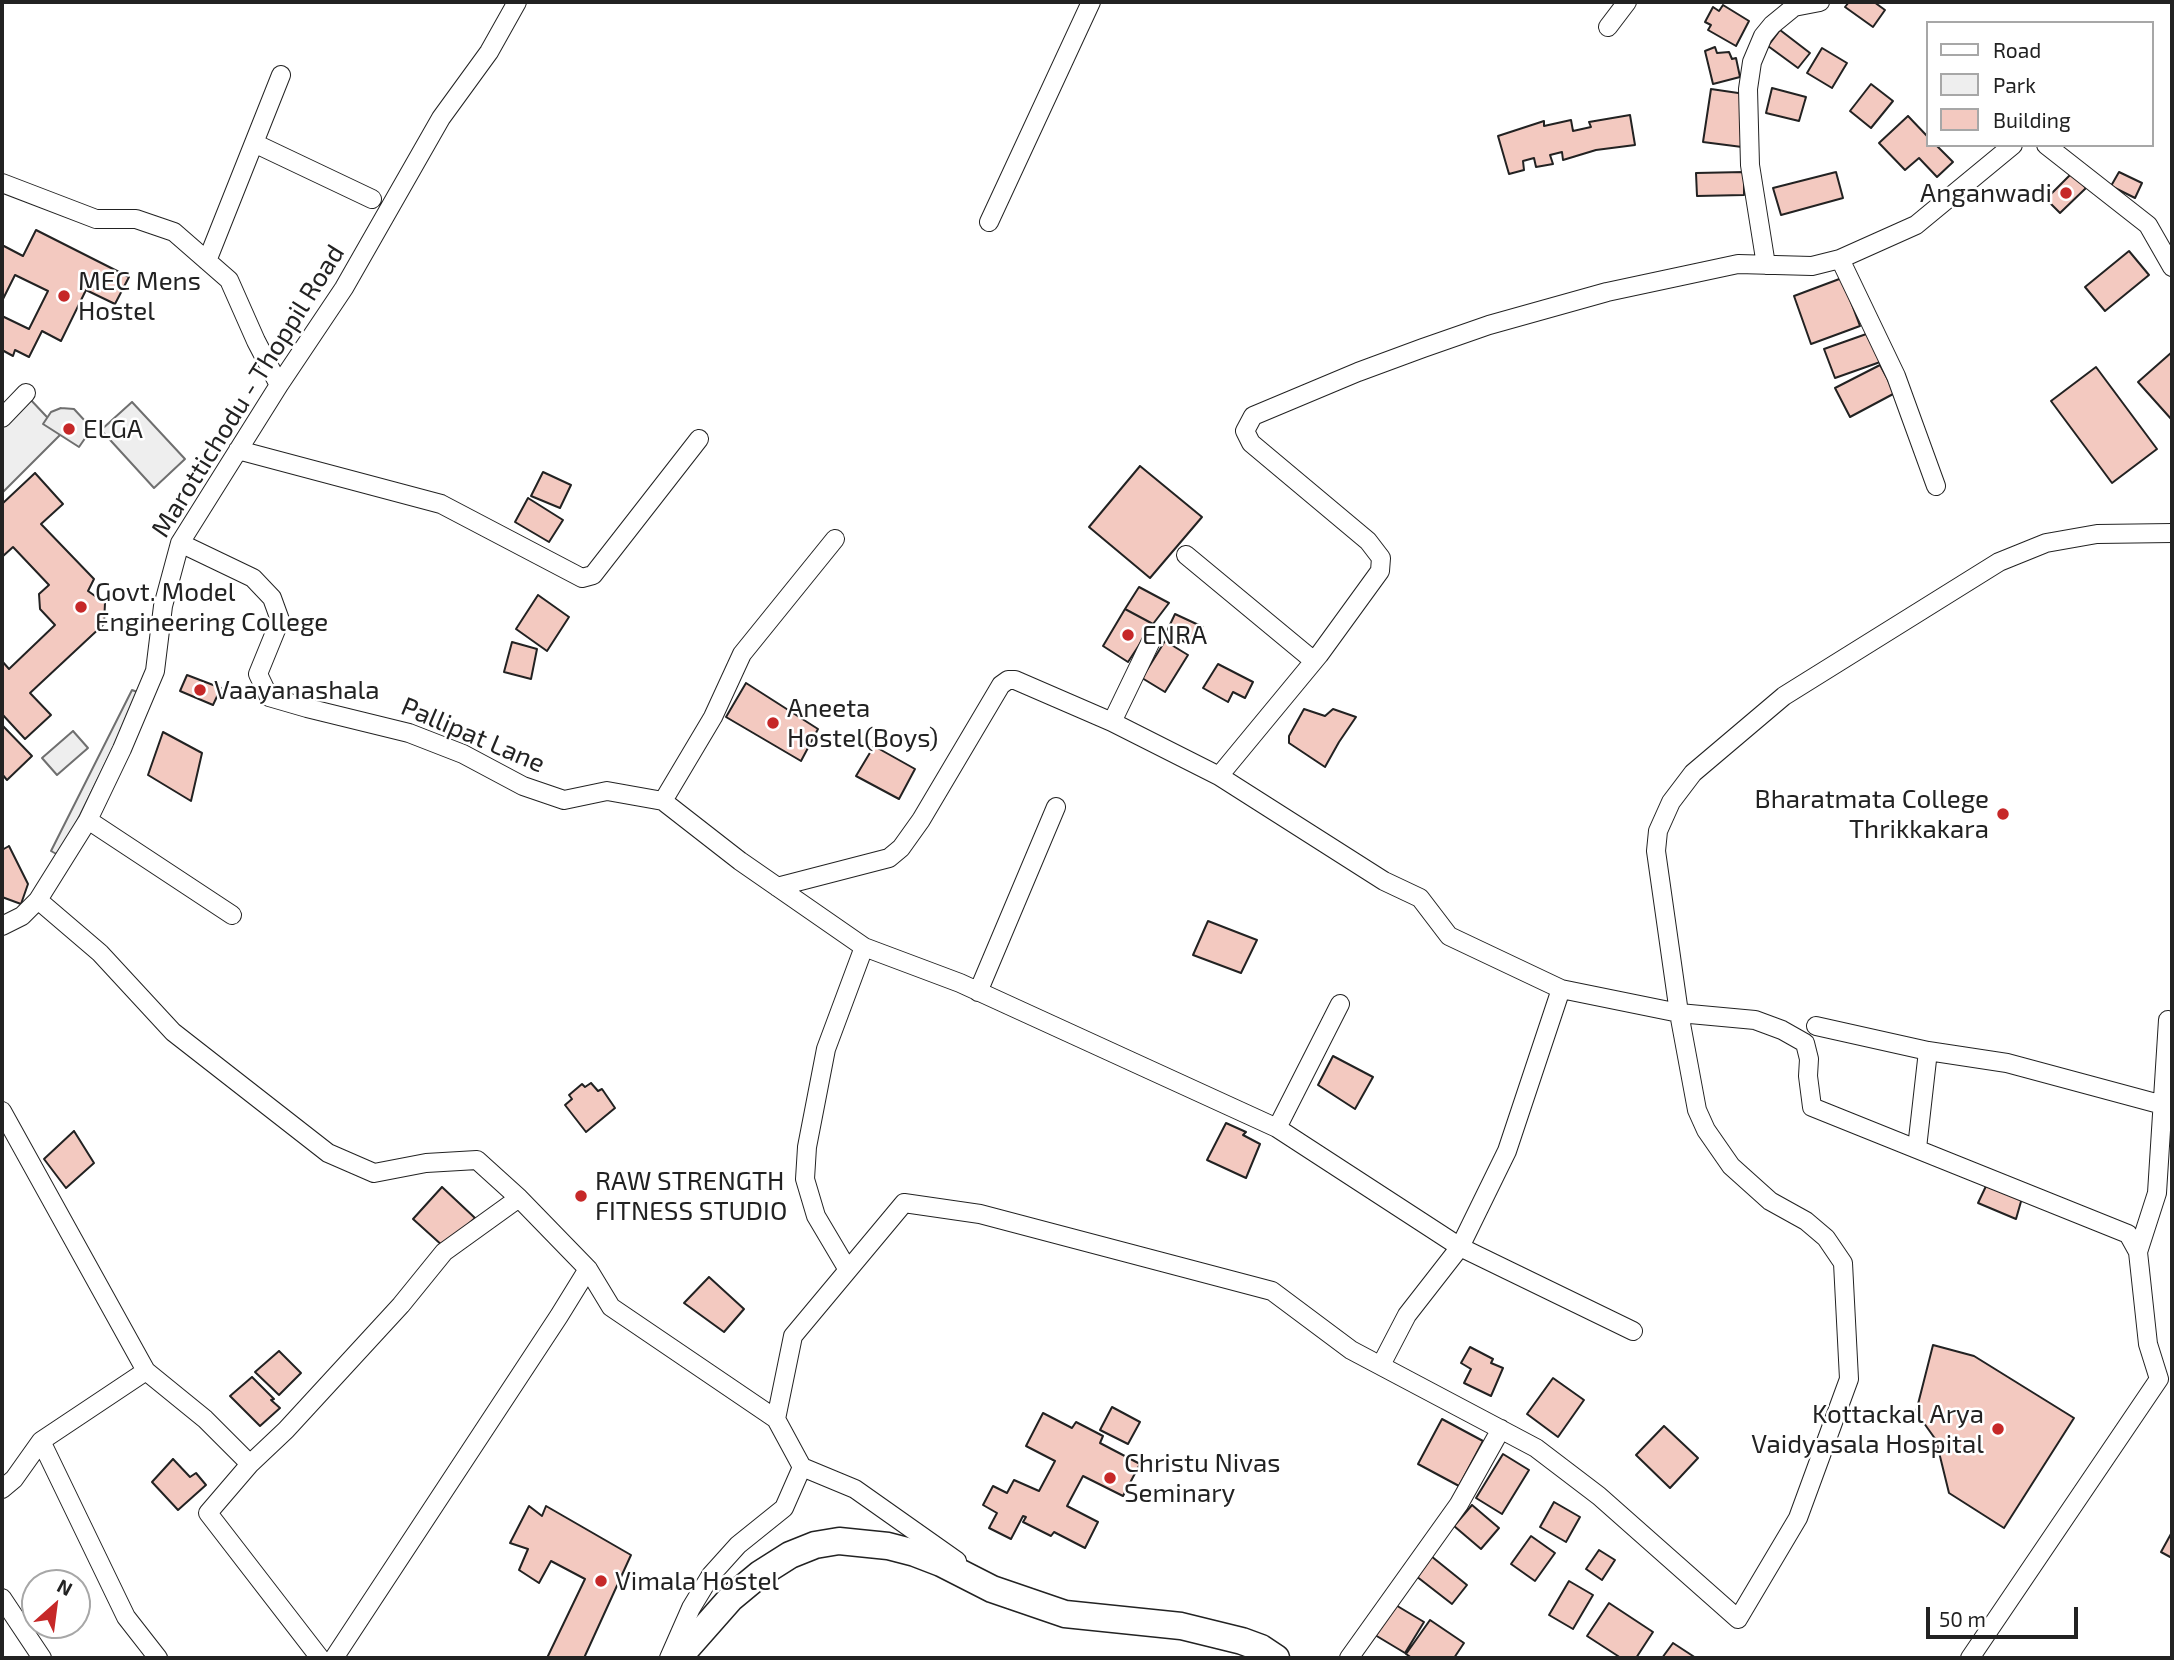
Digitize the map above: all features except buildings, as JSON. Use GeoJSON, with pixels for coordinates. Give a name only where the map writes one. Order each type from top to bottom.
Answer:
{"type":"FeatureCollection","features":[{"type":"Feature","properties":{"kind":"main road"},"geometry":{"type":"LineString","coordinates":[[678,1658],[732,1598],[760,1574],[790,1555],[815,1545],[839,1541],[888,1546],[941,1563],[1002,1593],[1065,1614],[1181,1626],[1261,1648],[1276,1658]]}},
{"type":"Feature","properties":{"kind":"street","name":"Marottichodu - Thoppil Road"},"geometry":{"type":"LineString","coordinates":[[2,926],[22,916],[38,900],[88,820],[122,749],[155,671],[163,606],[180,543],[279,385],[344,288],[441,118],[489,52],[517,2]]}},
{"type":"Feature","properties":{"kind":"street"},"geometry":{"type":"LineString","coordinates":[[989,222],[1091,2]]}},
{"type":"Feature","properties":{"kind":"street"},"geometry":{"type":"LineString","coordinates":[[1608,27],[1627,2]]}},
{"type":"Feature","properties":{"kind":"street"},"geometry":{"type":"LineString","coordinates":[[1766,265],[1751,165],[1748,89],[1752,62],[1763,36],[1772,25],[1794,8],[1820,2]]}},
{"type":"Feature","properties":{"kind":"street"},"geometry":{"type":"LineString","coordinates":[[207,261],[281,75]]}},
{"type":"Feature","properties":{"kind":"street"},"geometry":{"type":"LineString","coordinates":[[254,143],[372,199]]}},
{"type":"Feature","properties":{"kind":"street"},"geometry":{"type":"LineString","coordinates":[[1219,776],[1314,662],[1380,571],[1381,558],[1368,541],[1251,443],[1245,431],[1253,416],[1358,372],[1528,313],[1607,292],[1738,264],[1812,266],[1840,258],[1916,225],[2011,147]]}},
{"type":"Feature","properties":{"kind":"street"},"geometry":{"type":"LineString","coordinates":[[2049,147],[2148,225],[2172,267]]}},
{"type":"Feature","properties":{"kind":"street"},"geometry":{"type":"LineString","coordinates":[[2,183],[96,219],[136,219],[174,232],[229,280],[279,385]]}},
{"type":"Feature","properties":{"kind":"street"},"geometry":{"type":"LineString","coordinates":[[1840,258],[1896,376],[1936,486]]}},
{"type":"Feature","properties":{"kind":"street"},"geometry":{"type":"LineString","coordinates":[[2,418],[26,393]]}},
{"type":"Feature","properties":{"kind":"street"},"geometry":{"type":"LineString","coordinates":[[238,450],[441,504],[582,578],[593,575],[699,439]]}},
{"type":"Feature","properties":{"kind":"street"},"geometry":{"type":"LineString","coordinates":[[776,1419],[793,1336],[904,1203],[980,1214],[1272,1291],[1351,1349],[1536,1448],[1599,1496],[1738,1619],[1798,1518],[1849,1378],[1843,1264],[1826,1238],[1806,1221],[1770,1201],[1731,1166],[1706,1130],[1697,1110],[1679,1013],[1656,851],[1658,831],[1671,802],[1693,773],[1784,696],[1999,562],[2046,544],[2097,534],[2172,533]]}},
{"type":"Feature","properties":{"kind":"street"},"geometry":{"type":"LineString","coordinates":[[835,539],[742,654],[713,717],[663,801],[777,887],[864,947],[978,992],[1277,1128],[1460,1247],[1633,1331]]}},
{"type":"Feature","properties":{"kind":"street","name":"Pallipat Lane"},"geometry":{"type":"LineString","coordinates":[[180,543],[253,578],[272,598],[280,620],[258,674],[270,697],[409,733],[463,754],[523,786],[564,800],[607,791],[663,801]]}},
{"type":"Feature","properties":{"kind":"street"},"geometry":{"type":"LineString","coordinates":[[1186,555],[1314,662]]}},
{"type":"Feature","properties":{"kind":"street"},"geometry":{"type":"LineString","coordinates":[[1112,722],[1153,637]]}},
{"type":"Feature","properties":{"kind":"street"},"geometry":{"type":"LineString","coordinates":[[777,887],[889,858],[901,848],[921,820],[1001,685],[1008,680],[1015,680],[1112,722],[1219,776],[1384,881],[1420,898],[1449,936],[1562,989],[1679,1013],[1755,1020],[1782,1030],[1805,1043],[1809,1059],[1812,1107],[2128,1234],[2138,1252],[2148,1343],[2159,1379],[1970,1658]]}},
{"type":"Feature","properties":{"kind":"street"},"geometry":{"type":"LineString","coordinates":[[978,992],[1056,807]]}},
{"type":"Feature","properties":{"kind":"street"},"geometry":{"type":"LineString","coordinates":[[88,820],[232,915]]}},
{"type":"Feature","properties":{"kind":"street"},"geometry":{"type":"LineString","coordinates":[[38,900],[100,953],[173,1031],[328,1153],[374,1173],[426,1163],[477,1160],[519,1198],[587,1269],[611,1307],[776,1419],[802,1467],[855,1489],[1002,1593]]}},
{"type":"Feature","properties":{"kind":"street"},"geometry":{"type":"LineString","coordinates":[[848,1270],[816,1216],[805,1179],[807,1147],[827,1049],[864,947]]}},
{"type":"Feature","properties":{"kind":"street"},"geometry":{"type":"LineString","coordinates":[[1381,1365],[1407,1315],[1460,1247],[1507,1152],[1562,989]]}},
{"type":"Feature","properties":{"kind":"street"},"geometry":{"type":"LineString","coordinates":[[1277,1128],[1340,1004]]}},
{"type":"Feature","properties":{"kind":"street"},"geometry":{"type":"LineString","coordinates":[[2138,1252],[2157,1193],[2168,1020]]}},
{"type":"Feature","properties":{"kind":"street"},"geometry":{"type":"LineString","coordinates":[[1816,1026],[1928,1051],[2007,1063],[2163,1105]]}},
{"type":"Feature","properties":{"kind":"street"},"geometry":{"type":"LineString","coordinates":[[1917,1148],[1928,1051]]}},
{"type":"Feature","properties":{"kind":"street"},"geometry":{"type":"LineString","coordinates":[[2,1111],[146,1371],[205,1419],[250,1464]]}},
{"type":"Feature","properties":{"kind":"street"},"geometry":{"type":"LineString","coordinates":[[320,1658],[208,1513],[250,1464],[286,1430],[401,1305],[444,1252],[519,1198]]}},
{"type":"Feature","properties":{"kind":"street"},"geometry":{"type":"LineString","coordinates":[[334,1658],[559,1316],[587,1269]]}},
{"type":"Feature","properties":{"kind":"street"},"geometry":{"type":"LineString","coordinates":[[2,1489],[14,1479],[41,1441],[146,1371]]}},
{"type":"Feature","properties":{"kind":"street"},"geometry":{"type":"LineString","coordinates":[[1349,1658],[1459,1504],[1501,1429]]}},
{"type":"Feature","properties":{"kind":"street"},"geometry":{"type":"LineString","coordinates":[[41,1441],[126,1617],[158,1658]]}},
{"type":"Feature","properties":{"kind":"street"},"geometry":{"type":"LineString","coordinates":[[669,1658],[691,1608],[711,1575],[738,1545],[784,1508],[802,1467]]}},
{"type":"Feature","properties":{"kind":"street"},"geometry":{"type":"LineString","coordinates":[[2,1598],[41,1658]]}},
{"type":"Feature","properties":{"kind":"green space","name":"ELGA"},"geometry":{"type":"Polygon","coordinates":[[[29,398],[62,433],[2,493],[2,426],[29,398]]]}},
{"type":"Feature","properties":{"kind":"green space"},"geometry":{"type":"Polygon","coordinates":[[[132,402],[185,459],[154,488],[101,430],[132,402]]]}},
{"type":"Feature","properties":{"kind":"green space"},"geometry":{"type":"Polygon","coordinates":[[[73,731],[88,748],[57,775],[42,758],[73,731]]]}},
{"type":"Feature","properties":{"kind":"shaded area","name":"ELGA"},"geometry":{"type":"Polygon","coordinates":[[[61,408],[74,409],[86,422],[88,434],[79,447],[43,424],[51,412],[61,408]]]}},
{"type":"Feature","properties":{"kind":"shaded area"},"geometry":{"type":"Polygon","coordinates":[[[132,690],[140,693],[60,856],[51,851],[132,690]]]}},
{"type":"Feature","properties":{"kind":"place","name":"Anganwadi"},"geometry":{"type":"Point","coordinates":[2066,193]}},
{"type":"Feature","properties":{"kind":"place","name":"MEC Mens Hostel"},"geometry":{"type":"Point","coordinates":[64,296]}},
{"type":"Feature","properties":{"kind":"place","name":"ELGA"},"geometry":{"type":"Point","coordinates":[69,429]}},
{"type":"Feature","properties":{"kind":"place","name":"Govt. Model Engineering College"},"geometry":{"type":"Point","coordinates":[81,607]}},
{"type":"Feature","properties":{"kind":"place","name":"ENRA"},"geometry":{"type":"Point","coordinates":[1128,635]}},
{"type":"Feature","properties":{"kind":"place","name":"Vaayanashala"},"geometry":{"type":"Point","coordinates":[200,690]}},
{"type":"Feature","properties":{"kind":"place","name":"Aneeta Hostel(Boys)"},"geometry":{"type":"Point","coordinates":[773,723]}},
{"type":"Feature","properties":{"kind":"place","name":"Bharatmata College Thrikkakara"},"geometry":{"type":"Point","coordinates":[2003,814]}},
{"type":"Feature","properties":{"kind":"place","name":"RAW STRENGTH FITNESS STUDIO"},"geometry":{"type":"Point","coordinates":[581,1196]}},
{"type":"Feature","properties":{"kind":"place","name":"Kottackal Arya Vaidyasala Hospital"},"geometry":{"type":"Point","coordinates":[1998,1429]}},
{"type":"Feature","properties":{"kind":"place","name":"Christu Nivas Seminary"},"geometry":{"type":"Point","coordinates":[1110,1478]}},
{"type":"Feature","properties":{"kind":"place","name":"Vimala Hostel"},"geometry":{"type":"Point","coordinates":[601,1581]}}]}
